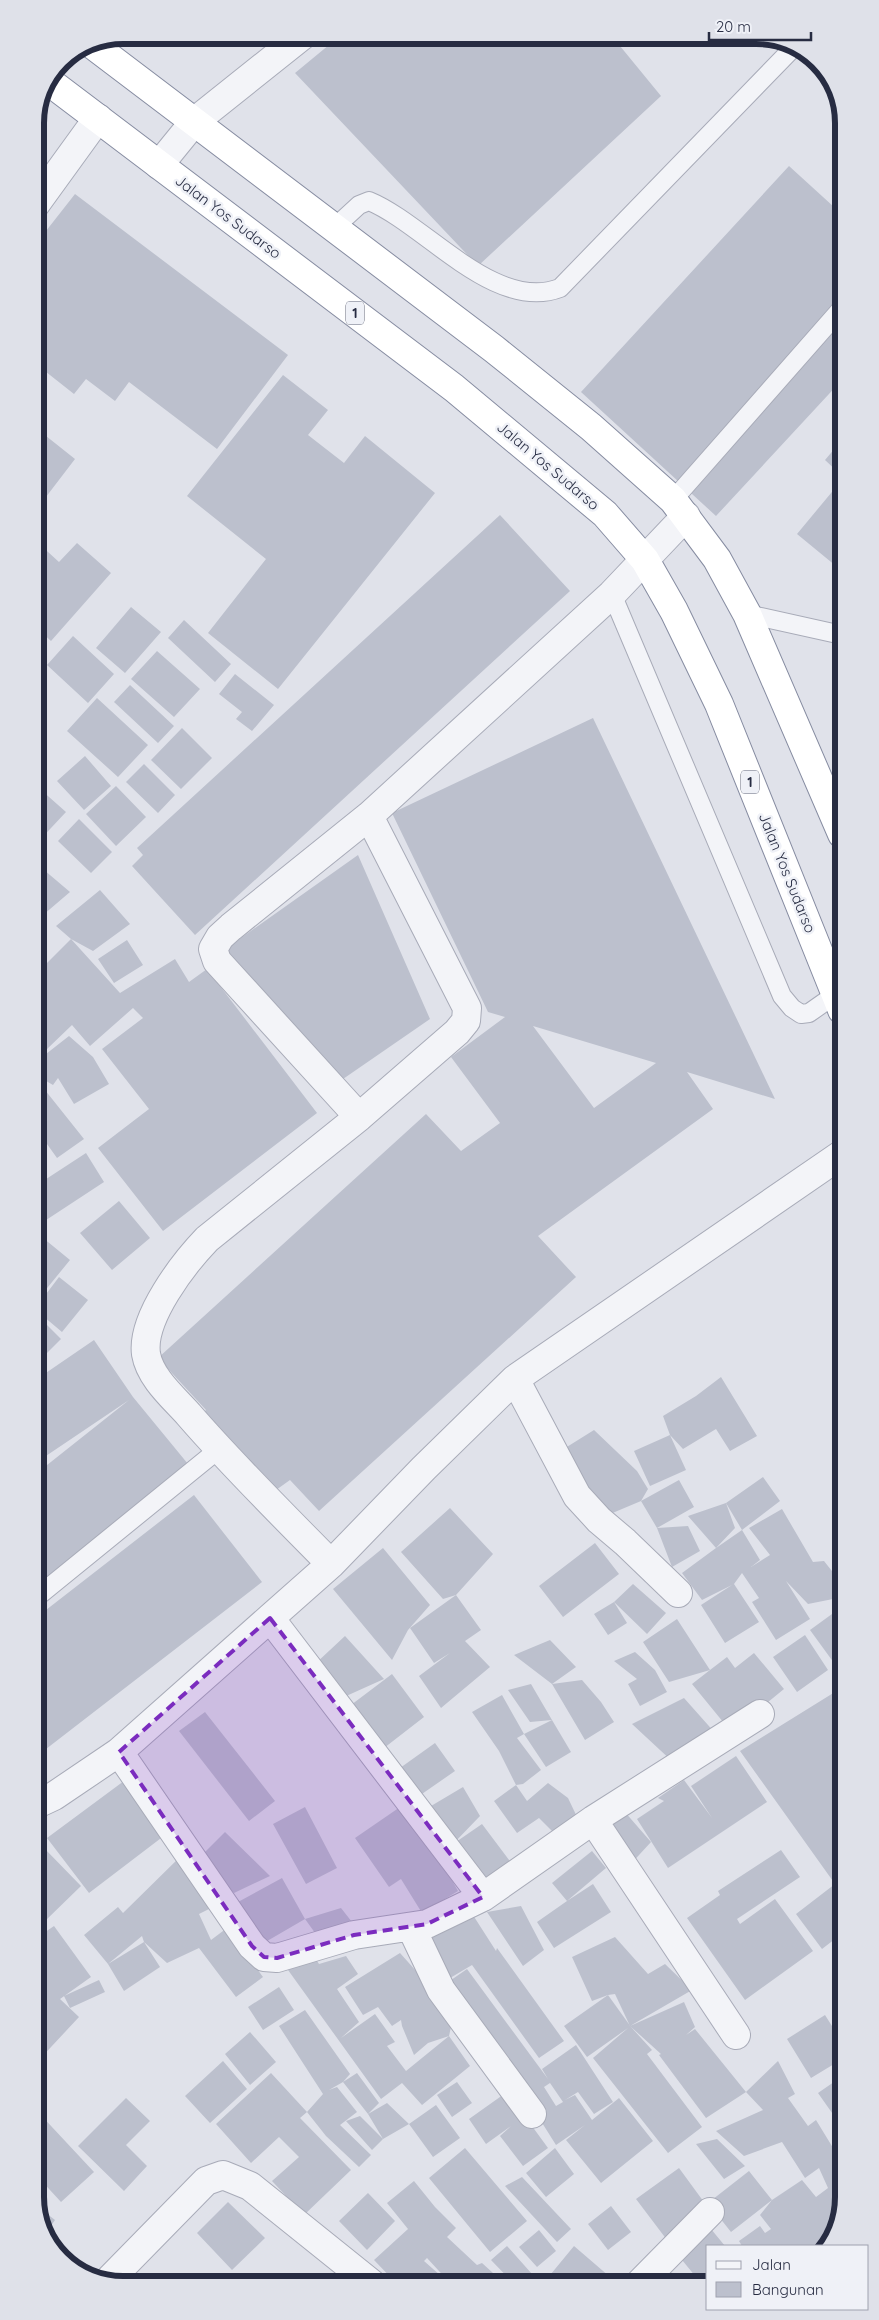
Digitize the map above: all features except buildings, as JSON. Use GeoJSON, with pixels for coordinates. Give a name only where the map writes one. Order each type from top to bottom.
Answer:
{"type":"FeatureCollection","features":[{"type":"Feature","properties":{"kind":"highway"},"geometry":{"type":"LineString","coordinates":[[97,48],[494,349],[583,421],[680,508],[717,559],[747,614],[835,818]]}},
{"type":"Feature","properties":{"kind":"highway","name":"Jalan Yos Sudarso"},"geometry":{"type":"LineString","coordinates":[[54,85],[454,388],[605,514],[644,560],[674,611],[719,704],[835,992]]}},
{"type":"Feature","properties":{"kind":"street"},"geometry":{"type":"LineString","coordinates":[[159,164],[194,122],[292,44]]}},
{"type":"Feature","properties":{"kind":"street"},"geometry":{"type":"LineString","coordinates":[[44,193],[98,118]]}},
{"type":"Feature","properties":{"kind":"street"},"geometry":{"type":"LineString","coordinates":[[359,1117],[217,961],[213,949],[220,937],[231,927],[369,816],[612,594],[644,560],[680,508]]}},
{"type":"Feature","properties":{"kind":"street"},"geometry":{"type":"LineString","coordinates":[[331,1564],[219,1449],[157,1378],[150,1366],[146,1353],[152,1321],[178,1274],[207,1239],[359,1117],[457,1032],[466,1021],[467,1008],[369,816]]}},
{"type":"Feature","properties":{"kind":"street"},"geometry":{"type":"LineString","coordinates":[[44,1801],[119,1752],[331,1564],[424,1468],[516,1380],[835,1159]]}},
{"type":"Feature","properties":{"kind":"street"},"geometry":{"type":"LineString","coordinates":[[516,1380],[577,1496],[599,1520],[678,1593]]}},
{"type":"Feature","properties":{"kind":"street"},"geometry":{"type":"LineString","coordinates":[[270,1618],[483,1897]]}},
{"type":"Feature","properties":{"kind":"street"},"geometry":{"type":"LineString","coordinates":[[119,1752],[252,1946],[264,1957],[277,1958],[354,1936],[428,1924],[483,1897],[593,1820],[760,1714]]}},
{"type":"Feature","properties":{"kind":"street"},"geometry":{"type":"LineString","coordinates":[[593,1820],[736,2035]]}},
{"type":"Feature","properties":{"kind":"street"},"geometry":{"type":"LineString","coordinates":[[411,1927],[441,1990],[532,2114]]}},
{"type":"Feature","properties":{"kind":"street"},"geometry":{"type":"LineString","coordinates":[[113,2276],[206,2181],[223,2175],[250,2186],[362,2276]]}},
{"type":"Feature","properties":{"kind":"street"},"geometry":{"type":"LineString","coordinates":[[655,2276],[710,2212]]}},
{"type":"Feature","properties":{"kind":"lane"},"geometry":{"type":"LineString","coordinates":[[334,228],[359,205],[369,201],[387,209],[474,270],[495,282],[534,294],[546,294],[560,288],[789,52]]}},
{"type":"Feature","properties":{"kind":"lane"},"geometry":{"type":"LineString","coordinates":[[680,508],[835,316]]}},
{"type":"Feature","properties":{"kind":"lane"},"geometry":{"type":"LineString","coordinates":[[612,594],[782,996],[792,1008],[801,1014],[835,1003]]}},
{"type":"Feature","properties":{"kind":"lane"},"geometry":{"type":"LineString","coordinates":[[747,614],[835,633]]}},
{"type":"Feature","properties":{"kind":"lane"},"geometry":{"type":"LineString","coordinates":[[44,1591],[219,1449]]}},
{"type":"Feature","properties":{"kind":"highlighted area"},"geometry":{"type":"Polygon","coordinates":[[[270,1618],[483,1897],[427,1924],[354,1935],[277,1958],[264,1957],[252,1946],[119,1752],[270,1618]]]}}]}
